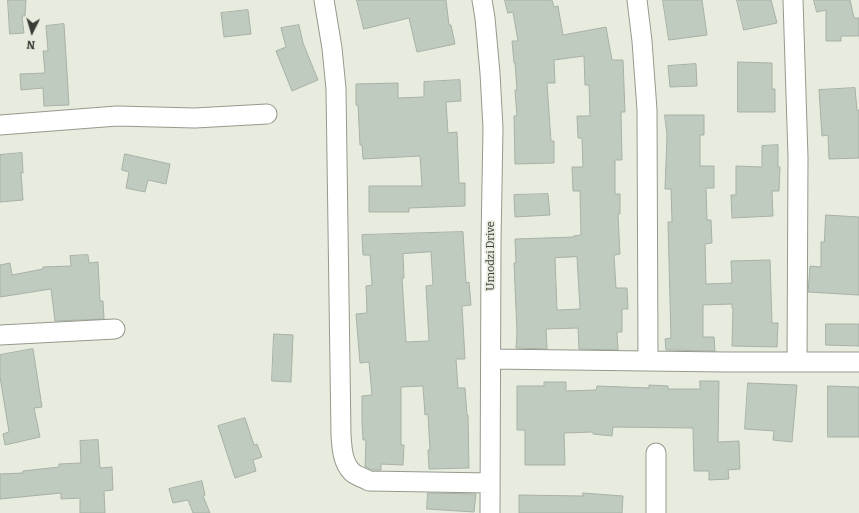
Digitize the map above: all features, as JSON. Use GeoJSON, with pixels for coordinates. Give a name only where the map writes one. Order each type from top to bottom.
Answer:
{"type":"FeatureCollection","features":[{"type":"Feature","properties":{"kind":"street"},"geometry":{"type":"LineString","coordinates":[[324,0],[332,48],[336,89],[340,435],[342,452],[346,464],[352,473],[369,481],[490,483]]}},
{"type":"Feature","properties":{"kind":"street","name":"Umodzi Drive"},"geometry":{"type":"LineString","coordinates":[[482,0],[490,73],[493,128],[490,513]]}},
{"type":"Feature","properties":{"kind":"street"},"geometry":{"type":"LineString","coordinates":[[637,0],[642,41],[647,110],[648,362]]}},
{"type":"Feature","properties":{"kind":"street"},"geometry":{"type":"LineString","coordinates":[[794,0],[798,157],[797,362]]}},
{"type":"Feature","properties":{"kind":"street"},"geometry":{"type":"LineString","coordinates":[[0,125],[117,116],[195,118],[267,114]]}},
{"type":"Feature","properties":{"kind":"street"},"geometry":{"type":"LineString","coordinates":[[0,335],[115,329]]}},
{"type":"Feature","properties":{"kind":"street"},"geometry":{"type":"LineString","coordinates":[[491,359],[648,362],[859,362]]}},
{"type":"Feature","properties":{"kind":"street"},"geometry":{"type":"LineString","coordinates":[[656,454],[656,513]]}},
{"type":"Feature","properties":{"kind":"building"},"geometry":{"type":"Polygon","coordinates":[[[8,0],[26,0],[25,16],[22,16],[24,33],[10,34],[8,0]]]}},
{"type":"Feature","properties":{"kind":"building"},"geometry":{"type":"Polygon","coordinates":[[[357,0],[446,0],[449,25],[451,25],[455,44],[417,52],[409,18],[364,29],[357,0]]]}},
{"type":"Feature","properties":{"kind":"building"},"geometry":{"type":"Polygon","coordinates":[[[505,0],[552,0],[554,7],[558,6],[563,35],[606,27],[612,60],[623,60],[625,112],[621,112],[622,160],[615,160],[615,194],[620,194],[620,214],[618,214],[620,254],[614,255],[616,288],[627,288],[628,309],[622,309],[622,332],[617,332],[618,350],[579,349],[578,328],[546,329],[547,349],[516,348],[517,332],[514,263],[516,263],[515,239],[574,237],[581,235],[580,191],[573,191],[572,167],[583,167],[582,138],[578,138],[577,116],[590,116],[589,85],[585,85],[584,56],[554,60],[555,83],[547,83],[551,141],[554,141],[554,163],[515,164],[514,116],[517,116],[515,90],[517,90],[512,41],[518,41],[513,12],[508,13],[505,0]],[[577,257],[555,258],[557,310],[580,309],[577,257]]]}},
{"type":"Feature","properties":{"kind":"building"},"geometry":{"type":"Polygon","coordinates":[[[663,0],[702,0],[707,35],[669,40],[663,0]]]}},
{"type":"Feature","properties":{"kind":"building"},"geometry":{"type":"Polygon","coordinates":[[[737,0],[771,0],[777,23],[744,30],[737,0]]]}},
{"type":"Feature","properties":{"kind":"building"},"geometry":{"type":"Polygon","coordinates":[[[814,0],[850,0],[854,18],[859,18],[859,36],[841,36],[841,41],[826,41],[826,10],[817,12],[814,0]]]}},
{"type":"Feature","properties":{"kind":"building"},"geometry":{"type":"Polygon","coordinates":[[[248,10],[251,34],[224,37],[221,13],[248,10]]]}},
{"type":"Feature","properties":{"kind":"building"},"geometry":{"type":"Polygon","coordinates":[[[64,24],[69,105],[44,106],[43,88],[21,90],[20,74],[45,73],[43,51],[48,51],[46,26],[64,24]]]}},
{"type":"Feature","properties":{"kind":"building"},"geometry":{"type":"Polygon","coordinates":[[[299,25],[303,43],[318,80],[292,91],[276,51],[286,47],[281,28],[299,25]]]}},
{"type":"Feature","properties":{"kind":"building"},"geometry":{"type":"Polygon","coordinates":[[[738,62],[772,63],[772,89],[775,89],[775,112],[738,112],[738,62]]]}},
{"type":"Feature","properties":{"kind":"building"},"geometry":{"type":"Polygon","coordinates":[[[696,64],[697,86],[670,87],[668,66],[696,64]]]}},
{"type":"Feature","properties":{"kind":"building"},"geometry":{"type":"Polygon","coordinates":[[[460,80],[461,101],[446,102],[448,133],[457,132],[459,183],[465,183],[465,206],[409,208],[409,212],[369,212],[369,186],[422,186],[420,156],[363,159],[362,145],[360,145],[358,105],[356,105],[356,84],[398,83],[398,98],[424,97],[424,82],[460,80]]]}},
{"type":"Feature","properties":{"kind":"building"},"geometry":{"type":"Polygon","coordinates":[[[855,88],[857,110],[859,110],[859,158],[829,159],[828,135],[822,136],[819,90],[855,88]]]}},
{"type":"Feature","properties":{"kind":"building"},"geometry":{"type":"Polygon","coordinates":[[[665,115],[704,115],[704,135],[700,135],[700,166],[714,166],[714,188],[706,188],[707,220],[711,220],[712,243],[705,244],[706,284],[732,283],[731,261],[770,260],[772,323],[778,323],[777,347],[732,346],[732,304],[703,305],[703,337],[714,337],[715,351],[666,350],[665,339],[671,338],[668,222],[672,222],[671,189],[665,189],[667,135],[665,115]]]}},
{"type":"Feature","properties":{"kind":"building"},"geometry":{"type":"Polygon","coordinates":[[[778,145],[778,167],[780,167],[779,191],[772,191],[773,216],[732,218],[731,195],[736,195],[736,166],[762,167],[762,146],[778,145]]]}},
{"type":"Feature","properties":{"kind":"building"},"geometry":{"type":"Polygon","coordinates":[[[22,153],[23,173],[21,173],[23,200],[0,202],[0,155],[22,153]]]}},
{"type":"Feature","properties":{"kind":"building"},"geometry":{"type":"Polygon","coordinates":[[[125,154],[170,164],[166,184],[148,180],[145,192],[126,188],[129,172],[122,170],[125,154]]]}},
{"type":"Feature","properties":{"kind":"building"},"geometry":{"type":"Polygon","coordinates":[[[548,194],[550,215],[515,217],[514,195],[548,194]]]}},
{"type":"Feature","properties":{"kind":"building"},"geometry":{"type":"Polygon","coordinates":[[[826,215],[859,217],[859,295],[808,292],[810,266],[821,267],[821,242],[824,242],[826,215]]]}},
{"type":"Feature","properties":{"kind":"building"},"geometry":{"type":"Polygon","coordinates":[[[463,232],[466,283],[469,282],[471,305],[462,306],[465,359],[456,359],[458,388],[465,388],[468,415],[469,468],[429,469],[428,450],[430,450],[428,414],[425,415],[423,386],[401,387],[401,445],[404,445],[403,465],[381,464],[381,470],[372,470],[365,467],[366,440],[363,440],[362,396],[372,395],[369,362],[360,363],[356,314],[367,313],[366,286],[372,285],[370,255],[363,255],[362,235],[463,232]],[[431,252],[403,254],[404,278],[402,278],[406,342],[429,341],[426,286],[433,285],[431,252]]]}},
{"type":"Feature","properties":{"kind":"building"},"geometry":{"type":"Polygon","coordinates":[[[88,255],[89,263],[98,262],[100,301],[103,301],[104,319],[55,321],[51,289],[0,297],[0,265],[10,263],[12,275],[43,269],[43,267],[71,266],[70,256],[88,255]]]}},
{"type":"Feature","properties":{"kind":"building"},"geometry":{"type":"Polygon","coordinates":[[[826,324],[859,324],[859,346],[826,345],[826,324]]]}},
{"type":"Feature","properties":{"kind":"building"},"geometry":{"type":"Polygon","coordinates":[[[274,334],[293,335],[291,382],[272,381],[274,334]]]}},
{"type":"Feature","properties":{"kind":"building"},"geometry":{"type":"Polygon","coordinates":[[[33,349],[42,407],[34,408],[40,437],[5,445],[3,434],[9,432],[0,377],[0,355],[33,349]]]}},
{"type":"Feature","properties":{"kind":"building"},"geometry":{"type":"Polygon","coordinates":[[[700,381],[719,381],[718,442],[739,441],[740,469],[728,470],[729,479],[709,480],[709,471],[694,471],[693,428],[613,427],[612,436],[593,434],[593,432],[564,433],[565,465],[525,465],[525,430],[517,430],[517,386],[544,386],[544,382],[566,382],[566,391],[596,390],[597,386],[649,388],[649,385],[668,386],[668,389],[700,389],[700,381]]]}},
{"type":"Feature","properties":{"kind":"building"},"geometry":{"type":"Polygon","coordinates":[[[748,383],[797,385],[792,442],[773,440],[774,431],[745,429],[748,383]]]}},
{"type":"Feature","properties":{"kind":"building"},"geometry":{"type":"Polygon","coordinates":[[[828,386],[859,387],[859,437],[828,437],[828,386]]]}},
{"type":"Feature","properties":{"kind":"building"},"geometry":{"type":"Polygon","coordinates":[[[245,418],[254,445],[257,444],[262,457],[253,460],[256,471],[235,478],[218,426],[245,418]]]}},
{"type":"Feature","properties":{"kind":"building"},"geometry":{"type":"Polygon","coordinates":[[[98,440],[100,468],[112,467],[113,490],[104,491],[105,513],[80,513],[80,498],[61,499],[61,493],[0,499],[0,474],[23,473],[23,471],[59,467],[59,464],[81,463],[80,441],[98,440]]]}},
{"type":"Feature","properties":{"kind":"building"},"geometry":{"type":"Polygon","coordinates":[[[202,481],[205,495],[203,496],[210,513],[193,513],[188,500],[173,503],[169,489],[202,481]]]}},
{"type":"Feature","properties":{"kind":"building"},"geometry":{"type":"Polygon","coordinates":[[[428,493],[476,494],[474,512],[427,509],[428,493]]]}},
{"type":"Feature","properties":{"kind":"building"},"geometry":{"type":"Polygon","coordinates":[[[583,493],[623,496],[622,513],[519,513],[519,495],[583,496],[583,493]]]}}]}
